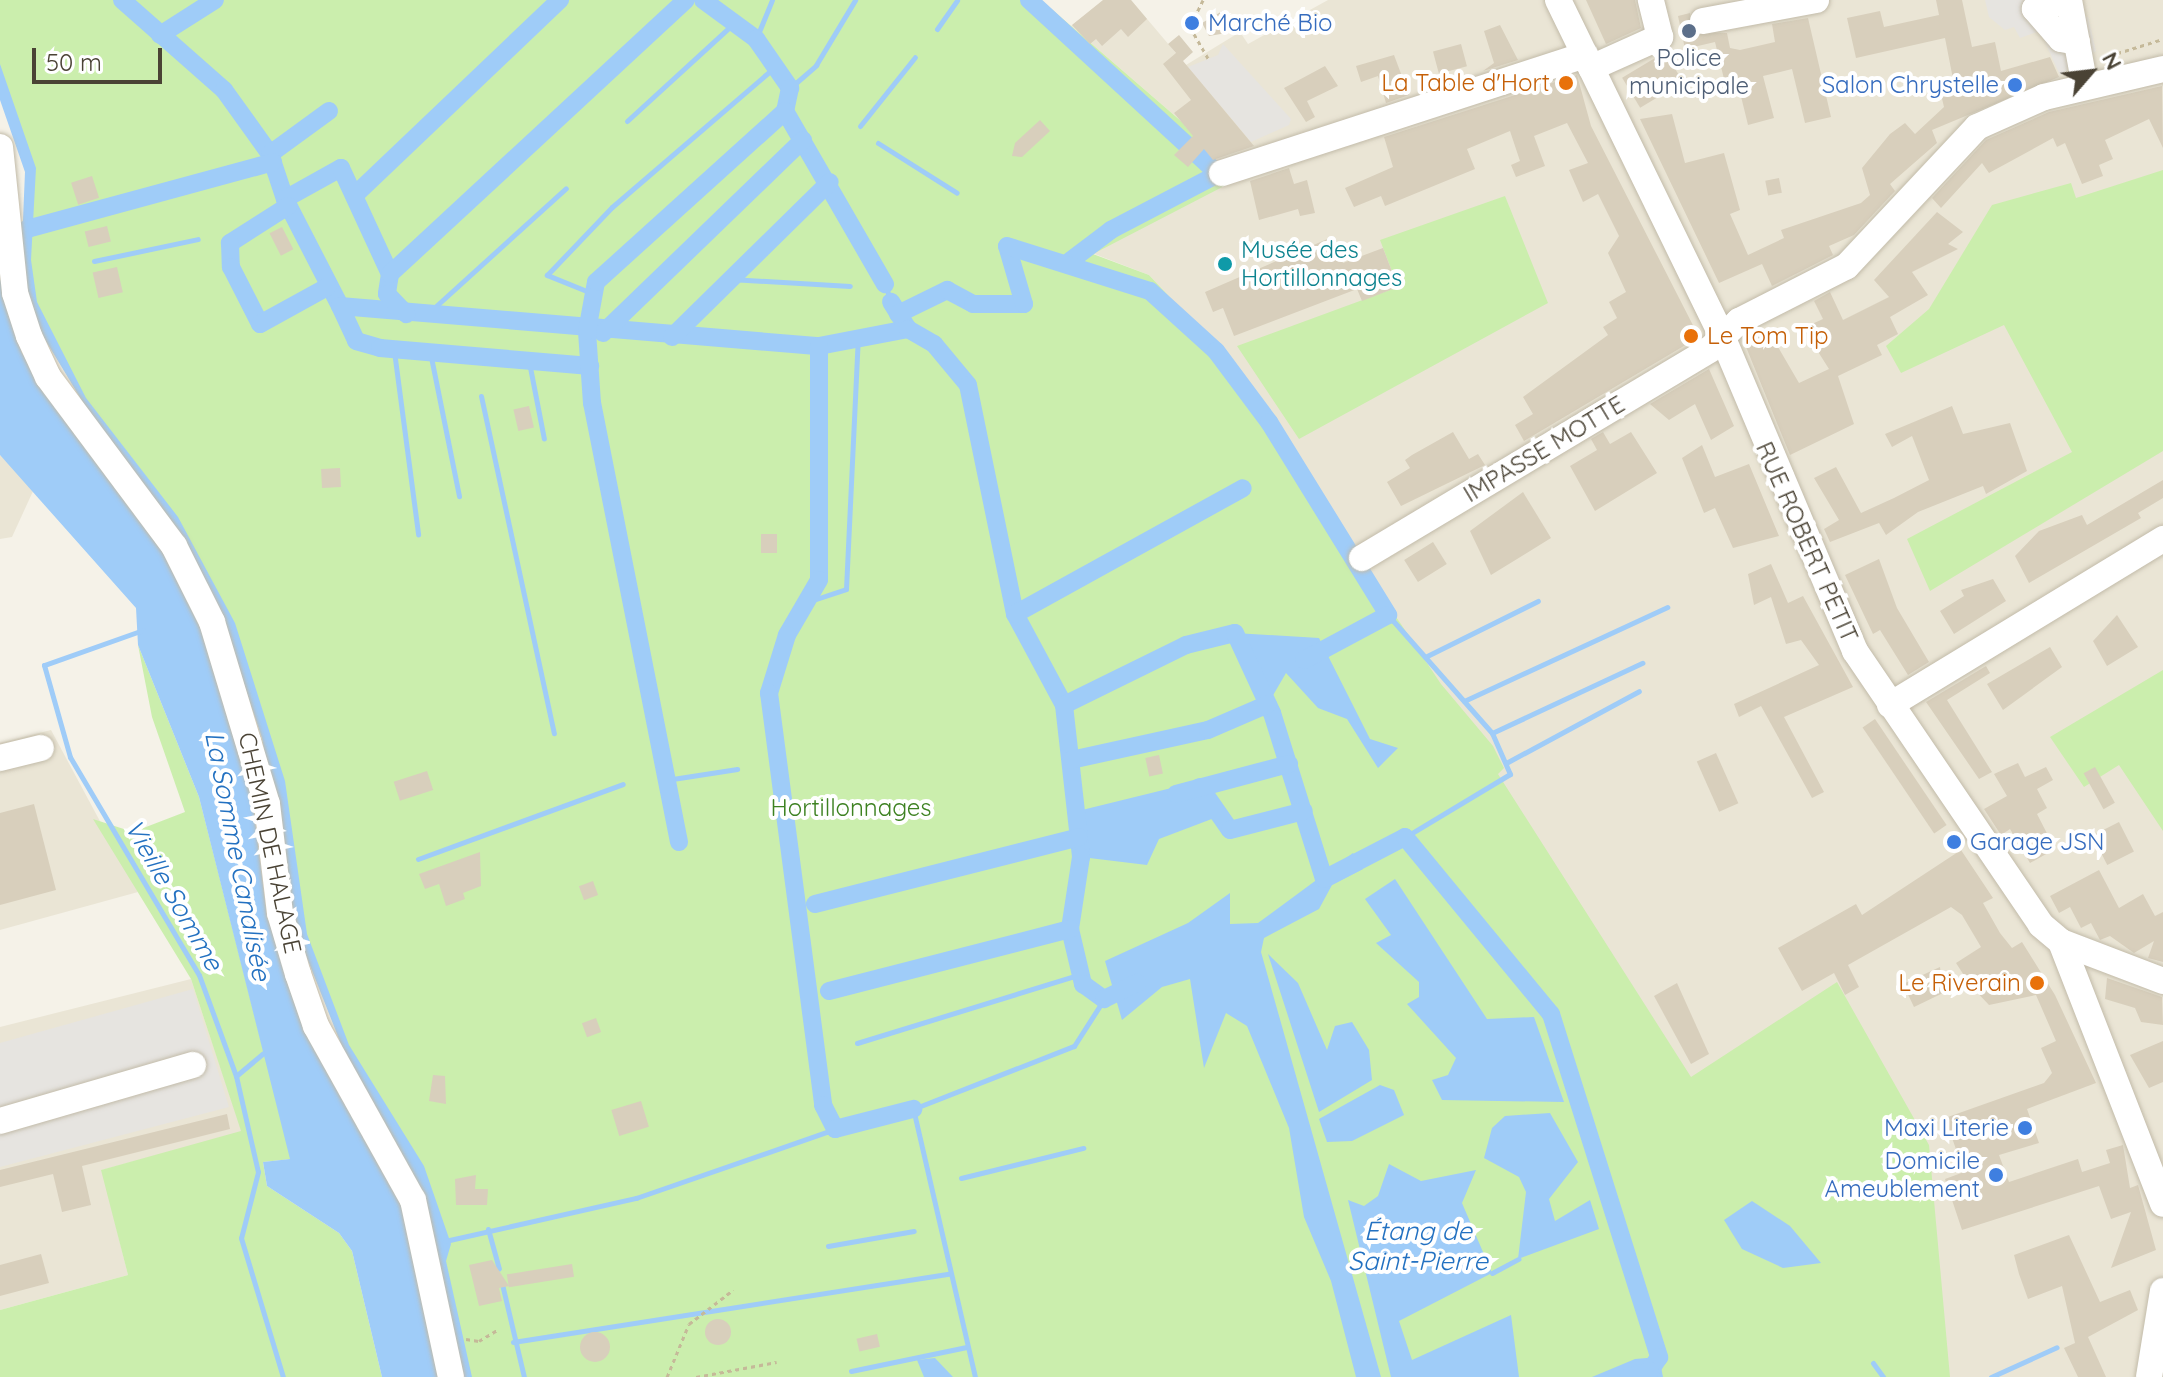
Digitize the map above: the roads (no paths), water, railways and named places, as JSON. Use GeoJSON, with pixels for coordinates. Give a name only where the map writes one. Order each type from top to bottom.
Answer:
{"type":"FeatureCollection","features":[{"type":"Feature","properties":{"kind":"street","name":"RUE ROBERT PETIT"},"geometry":{"type":"LineString","coordinates":[[1558,0],[1629,153],[1722,336],[1830,601],[1890,705],[2017,896],[2061,942]]}},
{"type":"Feature","properties":{"kind":"street"},"geometry":{"type":"LineString","coordinates":[[1222,173],[1588,62],[1660,37],[1651,0]]}},
{"type":"Feature","properties":{"kind":"street"},"geometry":{"type":"LineString","coordinates":[[1703,21],[1816,0]]}},
{"type":"Feature","properties":{"kind":"street"},"geometry":{"type":"LineString","coordinates":[[2029,4],[2069,0],[2081,64]]}},
{"type":"Feature","properties":{"kind":"street","name":"IMPASSE MOTTE"},"geometry":{"type":"LineString","coordinates":[[1362,558],[1722,336],[1739,321],[1847,266],[1977,127],[2081,64],[2163,69]]}},
{"type":"Feature","properties":{"kind":"street","name":"CHEMIN DE HALAGE"},"geometry":{"type":"LineString","coordinates":[[0,147],[15,293],[29,336],[48,377],[174,546],[212,622],[267,804],[280,913],[298,974],[316,1026],[413,1200],[451,1377]]}},
{"type":"Feature","properties":{"kind":"street"},"geometry":{"type":"LineString","coordinates":[[1890,705],[2163,539]]}},
{"type":"Feature","properties":{"kind":"street"},"geometry":{"type":"LineString","coordinates":[[0,758],[41,748]]}},
{"type":"Feature","properties":{"kind":"street"},"geometry":{"type":"LineString","coordinates":[[2061,942],[2163,981]]}},
{"type":"Feature","properties":{"kind":"street"},"geometry":{"type":"LineString","coordinates":[[2061,942],[2163,1204]]}},
{"type":"Feature","properties":{"kind":"street"},"geometry":{"type":"LineString","coordinates":[[0,1121],[193,1065]]}},
{"type":"Feature","properties":{"kind":"street"},"geometry":{"type":"LineString","coordinates":[[2149,1377],[2163,1291]]}},
{"type":"Feature","properties":{"kind":"water"},"geometry":{"type":"Polygon","coordinates":[[[0,64],[36,168],[31,260],[37,302],[86,398],[178,517],[235,623],[285,781],[307,934],[349,1045],[424,1166],[451,1244],[446,1261],[472,1377],[464,1377],[412,1172],[354,1077],[294,925],[262,738],[232,649],[29,313],[21,267],[25,172],[0,100],[0,64]]]}},
{"type":"Feature","properties":{"kind":"water","name":"La Somme Canalisée"},"geometry":{"type":"Polygon","coordinates":[[[0,278],[22,353],[164,553],[216,656],[252,796],[267,917],[322,1057],[398,1188],[445,1377],[382,1377],[352,1251],[339,1233],[267,1186],[263,1162],[290,1159],[199,797],[138,645],[136,608],[0,455],[0,278]]]}},
{"type":"Feature","properties":{"kind":"water"},"geometry":{"type":"Polygon","coordinates":[[[1235,633],[1319,638],[1370,739],[1398,748],[1378,768],[1347,719],[1318,708],[1286,673],[1268,704],[1235,633]]]}},
{"type":"Feature","properties":{"kind":"water"},"geometry":{"type":"Polygon","coordinates":[[[1200,781],[1217,817],[1159,839],[1147,865],[1081,857],[1082,810],[1200,781]]]}},
{"type":"Feature","properties":{"kind":"water"},"geometry":{"type":"Polygon","coordinates":[[[1353,853],[1363,869],[1332,885],[1319,909],[1264,938],[1261,952],[1381,1377],[1356,1377],[1331,1281],[1304,1217],[1289,1128],[1247,1026],[1226,1013],[1204,1068],[1190,979],[1162,987],[1122,1020],[1105,961],[1188,923],[1230,893],[1230,924],[1258,923],[1353,853]]]}},
{"type":"Feature","properties":{"kind":"water"},"geometry":{"type":"Polygon","coordinates":[[[1395,879],[1487,1019],[1534,1017],[1564,1102],[1442,1100],[1432,1080],[1448,1075],[1456,1058],[1407,1004],[1419,997],[1419,982],[1376,943],[1391,935],[1365,899],[1395,879]]]}},
{"type":"Feature","properties":{"kind":"water"},"geometry":{"type":"Polygon","coordinates":[[[1268,954],[1298,983],[1327,1050],[1335,1026],[1352,1022],[1369,1050],[1372,1080],[1319,1112],[1268,954]]]}},
{"type":"Feature","properties":{"kind":"water"},"geometry":{"type":"Polygon","coordinates":[[[1380,1085],[1394,1090],[1404,1115],[1352,1141],[1327,1142],[1319,1119],[1380,1085]]]}},
{"type":"Feature","properties":{"kind":"water"},"geometry":{"type":"Polygon","coordinates":[[[1550,1113],[1578,1162],[1549,1199],[1555,1221],[1590,1200],[1599,1229],[1518,1259],[1526,1192],[1519,1177],[1484,1158],[1492,1128],[1505,1116],[1550,1113]]]}},
{"type":"Feature","properties":{"kind":"water","name":"Étang de Saint-Pierre"},"geometry":{"type":"Polygon","coordinates":[[[1389,1164],[1421,1181],[1476,1170],[1462,1203],[1492,1273],[1399,1321],[1412,1360],[1511,1315],[1519,1377],[1391,1377],[1348,1200],[1364,1206],[1378,1196],[1389,1164]]]}},
{"type":"Feature","properties":{"kind":"water"},"geometry":{"type":"Polygon","coordinates":[[[1752,1201],[1790,1226],[1821,1263],[1783,1268],[1742,1249],[1724,1220],[1752,1201]]]}},
{"type":"Feature","properties":{"kind":"water"},"geometry":{"type":"Polygon","coordinates":[[[1659,1357],[1663,1377],[1592,1377],[1635,1359],[1659,1357]]]}},
{"type":"Feature","properties":{"kind":"water"},"geometry":{"type":"Polygon","coordinates":[[[935,1358],[953,1377],[924,1377],[917,1360],[935,1358]]]}},
{"type":"Feature","properties":{"kind":"waterway"},"geometry":{"type":"LineString","coordinates":[[122,0],[224,90],[270,154],[285,199],[340,306],[819,346],[908,329],[891,302]]}},
{"type":"Feature","properties":{"kind":"waterway"},"geometry":{"type":"LineString","coordinates":[[160,35],[215,0]]}},
{"type":"Feature","properties":{"kind":"waterway"},"geometry":{"type":"LineString","coordinates":[[356,194],[560,0]]}},
{"type":"Feature","properties":{"kind":"waterway"},"geometry":{"type":"LineString","coordinates":[[390,274],[686,0]]}},
{"type":"Feature","properties":{"kind":"waterway"},"geometry":{"type":"LineString","coordinates":[[703,0],[756,39],[790,88],[785,111],[885,284]]}},
{"type":"Feature","properties":{"kind":"waterway"},"geometry":{"type":"LineString","coordinates":[[756,39],[772,0]]}},
{"type":"Feature","properties":{"kind":"waterway"},"geometry":{"type":"LineString","coordinates":[[790,88],[816,65],[855,0]]}},
{"type":"Feature","properties":{"kind":"waterway"},"geometry":{"type":"LineString","coordinates":[[937,29],[957,0]]}},
{"type":"Feature","properties":{"kind":"waterway"},"geometry":{"type":"LineString","coordinates":[[1029,0],[1218,174],[1111,230],[1070,261]]}},
{"type":"Feature","properties":{"kind":"waterway"},"geometry":{"type":"LineString","coordinates":[[627,121],[734,23]]}},
{"type":"Feature","properties":{"kind":"waterway"},"geometry":{"type":"LineString","coordinates":[[860,126],[915,57]]}},
{"type":"Feature","properties":{"kind":"waterway"},"geometry":{"type":"LineString","coordinates":[[594,294],[547,275],[612,207],[775,67]]}},
{"type":"Feature","properties":{"kind":"waterway"},"geometry":{"type":"LineString","coordinates":[[270,154],[329,111]]}},
{"type":"Feature","properties":{"kind":"waterway"},"geometry":{"type":"LineString","coordinates":[[679,842],[592,403],[587,331],[596,282],[785,111]]}},
{"type":"Feature","properties":{"kind":"waterway"},"geometry":{"type":"LineString","coordinates":[[603,333],[803,140]]}},
{"type":"Feature","properties":{"kind":"waterway"},"geometry":{"type":"LineString","coordinates":[[878,143],[957,193]]}},
{"type":"Feature","properties":{"kind":"waterway"},"geometry":{"type":"LineString","coordinates":[[27,229],[273,162]]}},
{"type":"Feature","properties":{"kind":"waterway"},"geometry":{"type":"LineString","coordinates":[[285,199],[341,168],[390,274],[387,294],[406,314]]}},
{"type":"Feature","properties":{"kind":"waterway"},"geometry":{"type":"LineString","coordinates":[[672,337],[830,182]]}},
{"type":"Feature","properties":{"kind":"waterway"},"geometry":{"type":"LineString","coordinates":[[425,316],[566,188]]}},
{"type":"Feature","properties":{"kind":"waterway"},"geometry":{"type":"LineString","coordinates":[[288,206],[230,243],[231,267],[260,324],[327,287]]}},
{"type":"Feature","properties":{"kind":"waterway"},"geometry":{"type":"LineString","coordinates":[[94,261],[198,239]]}},
{"type":"Feature","properties":{"kind":"waterway"},"geometry":{"type":"LineString","coordinates":[[898,314],[947,290],[973,304],[1024,304],[1007,246],[1150,291],[1216,351],[1269,422],[1388,615],[1304,660]]}},
{"type":"Feature","properties":{"kind":"waterway"},"geometry":{"type":"LineString","coordinates":[[730,279],[850,286]]}},
{"type":"Feature","properties":{"kind":"waterway"},"geometry":{"type":"LineString","coordinates":[[885,284],[891,302]]}},
{"type":"Feature","properties":{"kind":"waterway"},"geometry":{"type":"LineString","coordinates":[[340,306],[356,341],[380,348],[590,366]]}},
{"type":"Feature","properties":{"kind":"waterway"},"geometry":{"type":"LineString","coordinates":[[908,329],[934,344],[968,385],[1015,614],[1064,705],[1186,645],[1235,633],[1272,713],[1324,879],[1405,837],[1551,1014],[1659,1357],[1650,1371],[1629,1377]]}},
{"type":"Feature","properties":{"kind":"waterway"},"geometry":{"type":"LineString","coordinates":[[807,602],[846,589],[858,339]]}},
{"type":"Feature","properties":{"kind":"waterway"},"geometry":{"type":"LineString","coordinates":[[819,346],[819,580],[787,635],[769,693],[823,1105],[835,1129],[913,1109]]}},
{"type":"Feature","properties":{"kind":"waterway"},"geometry":{"type":"LineString","coordinates":[[394,351],[418,534]]}},
{"type":"Feature","properties":{"kind":"waterway"},"geometry":{"type":"LineString","coordinates":[[431,357],[459,496]]}},
{"type":"Feature","properties":{"kind":"waterway"},"geometry":{"type":"LineString","coordinates":[[529,362],[544,439]]}},
{"type":"Feature","properties":{"kind":"waterway"},"geometry":{"type":"LineString","coordinates":[[481,396],[554,733]]}},
{"type":"Feature","properties":{"kind":"waterway"},"geometry":{"type":"LineString","coordinates":[[1015,614],[1243,488]]}},
{"type":"Feature","properties":{"kind":"waterway"},"geometry":{"type":"LineString","coordinates":[[1425,657],[1538,601]]}},
{"type":"Feature","properties":{"kind":"waterway"},"geometry":{"type":"LineString","coordinates":[[1464,701],[1667,607]]}},
{"type":"Feature","properties":{"kind":"waterway"},"geometry":{"type":"LineString","coordinates":[[1388,615],[1492,733],[1510,774],[1405,837]]}},
{"type":"Feature","properties":{"kind":"waterway","name":"Vieille Somme"},"geometry":{"type":"LineString","coordinates":[[143,630],[44,665],[70,757],[199,975],[236,1076],[258,1172],[241,1238],[283,1377]]}},
{"type":"Feature","properties":{"kind":"waterway"},"geometry":{"type":"LineString","coordinates":[[1492,733],[1642,663]]}},
{"type":"Feature","properties":{"kind":"waterway"},"geometry":{"type":"LineString","coordinates":[[1506,763],[1639,691]]}},
{"type":"Feature","properties":{"kind":"waterway"},"geometry":{"type":"LineString","coordinates":[[1071,760],[1208,730],[1268,704]]}},
{"type":"Feature","properties":{"kind":"waterway"},"geometry":{"type":"LineString","coordinates":[[1064,705],[1081,857],[1070,929],[1083,984],[1104,999],[1137,983]]}},
{"type":"Feature","properties":{"kind":"waterway"},"geometry":{"type":"LineString","coordinates":[[1176,794],[1289,764]]}},
{"type":"Feature","properties":{"kind":"waterway"},"geometry":{"type":"LineString","coordinates":[[666,780],[737,769]]}},
{"type":"Feature","properties":{"kind":"waterway"},"geometry":{"type":"LineString","coordinates":[[418,859],[623,784]]}},
{"type":"Feature","properties":{"kind":"waterway"},"geometry":{"type":"LineString","coordinates":[[1200,787],[1230,830],[1304,811]]}},
{"type":"Feature","properties":{"kind":"waterway"},"geometry":{"type":"LineString","coordinates":[[815,904],[1079,837]]}},
{"type":"Feature","properties":{"kind":"waterway"},"geometry":{"type":"LineString","coordinates":[[829,991],[1070,929]]}},
{"type":"Feature","properties":{"kind":"waterway"},"geometry":{"type":"LineString","coordinates":[[857,1043],[1081,974]]}},
{"type":"Feature","properties":{"kind":"waterway"},"geometry":{"type":"LineString","coordinates":[[975,1377],[913,1109],[1074,1046],[1104,999]]}},
{"type":"Feature","properties":{"kind":"waterway"},"geometry":{"type":"LineString","coordinates":[[236,1076],[263,1053]]}},
{"type":"Feature","properties":{"kind":"waterway"},"geometry":{"type":"LineString","coordinates":[[445,1241],[636,1198],[835,1129]]}},
{"type":"Feature","properties":{"kind":"waterway"},"geometry":{"type":"LineString","coordinates":[[961,1178],[1083,1148]]}},
{"type":"Feature","properties":{"kind":"waterway"},"geometry":{"type":"LineString","coordinates":[[488,1229],[499,1269]]}},
{"type":"Feature","properties":{"kind":"waterway"},"geometry":{"type":"LineString","coordinates":[[828,1246],[914,1231]]}},
{"type":"Feature","properties":{"kind":"waterway"},"geometry":{"type":"LineString","coordinates":[[1492,1273],[1518,1259]]}},
{"type":"Feature","properties":{"kind":"waterway"},"geometry":{"type":"LineString","coordinates":[[513,1342],[949,1274]]}},
{"type":"Feature","properties":{"kind":"waterway"},"geometry":{"type":"LineString","coordinates":[[502,1284],[524,1377]]}},
{"type":"Feature","properties":{"kind":"waterway"},"geometry":{"type":"LineString","coordinates":[[851,1371],[967,1347]]}},
{"type":"Feature","properties":{"kind":"waterway"},"geometry":{"type":"LineString","coordinates":[[1991,1377],[2057,1347]]}},
{"type":"Feature","properties":{"kind":"waterway"},"geometry":{"type":"LineString","coordinates":[[1873,1363],[1883,1377]]}},
{"type":"Feature","properties":{"kind":"place","name":"Marché Bio"},"geometry":{"type":"Point","coordinates":[1192,23]}},
{"type":"Feature","properties":{"kind":"place","name":"Police municipale"},"geometry":{"type":"Point","coordinates":[1689,31]}},
{"type":"Feature","properties":{"kind":"place","name":"La Table d'Hort"},"geometry":{"type":"Point","coordinates":[1566,83]}},
{"type":"Feature","properties":{"kind":"place","name":"Salon Chrystelle"},"geometry":{"type":"Point","coordinates":[2015,85]}},
{"type":"Feature","properties":{"kind":"place","name":"Musée des Hortillonnages"},"geometry":{"type":"Point","coordinates":[1225,264]}},
{"type":"Feature","properties":{"kind":"place","name":"Le Tom Tip"},"geometry":{"type":"Point","coordinates":[1691,336]}},
{"type":"Feature","properties":{"kind":"place","name":"Garage JSN"},"geometry":{"type":"Point","coordinates":[1954,842]}},
{"type":"Feature","properties":{"kind":"place","name":"Le Riverain"},"geometry":{"type":"Point","coordinates":[2037,983]}},
{"type":"Feature","properties":{"kind":"place","name":"Maxi Literie"},"geometry":{"type":"Point","coordinates":[2025,1128]}},
{"type":"Feature","properties":{"kind":"place","name":"Domicile Ameublement"},"geometry":{"type":"Point","coordinates":[1996,1175]}},
{"type":"Feature","properties":{"kind":"park label","name":"Hortillonnages"},"geometry":{"type":"Point","coordinates":[851,808]}}]}
